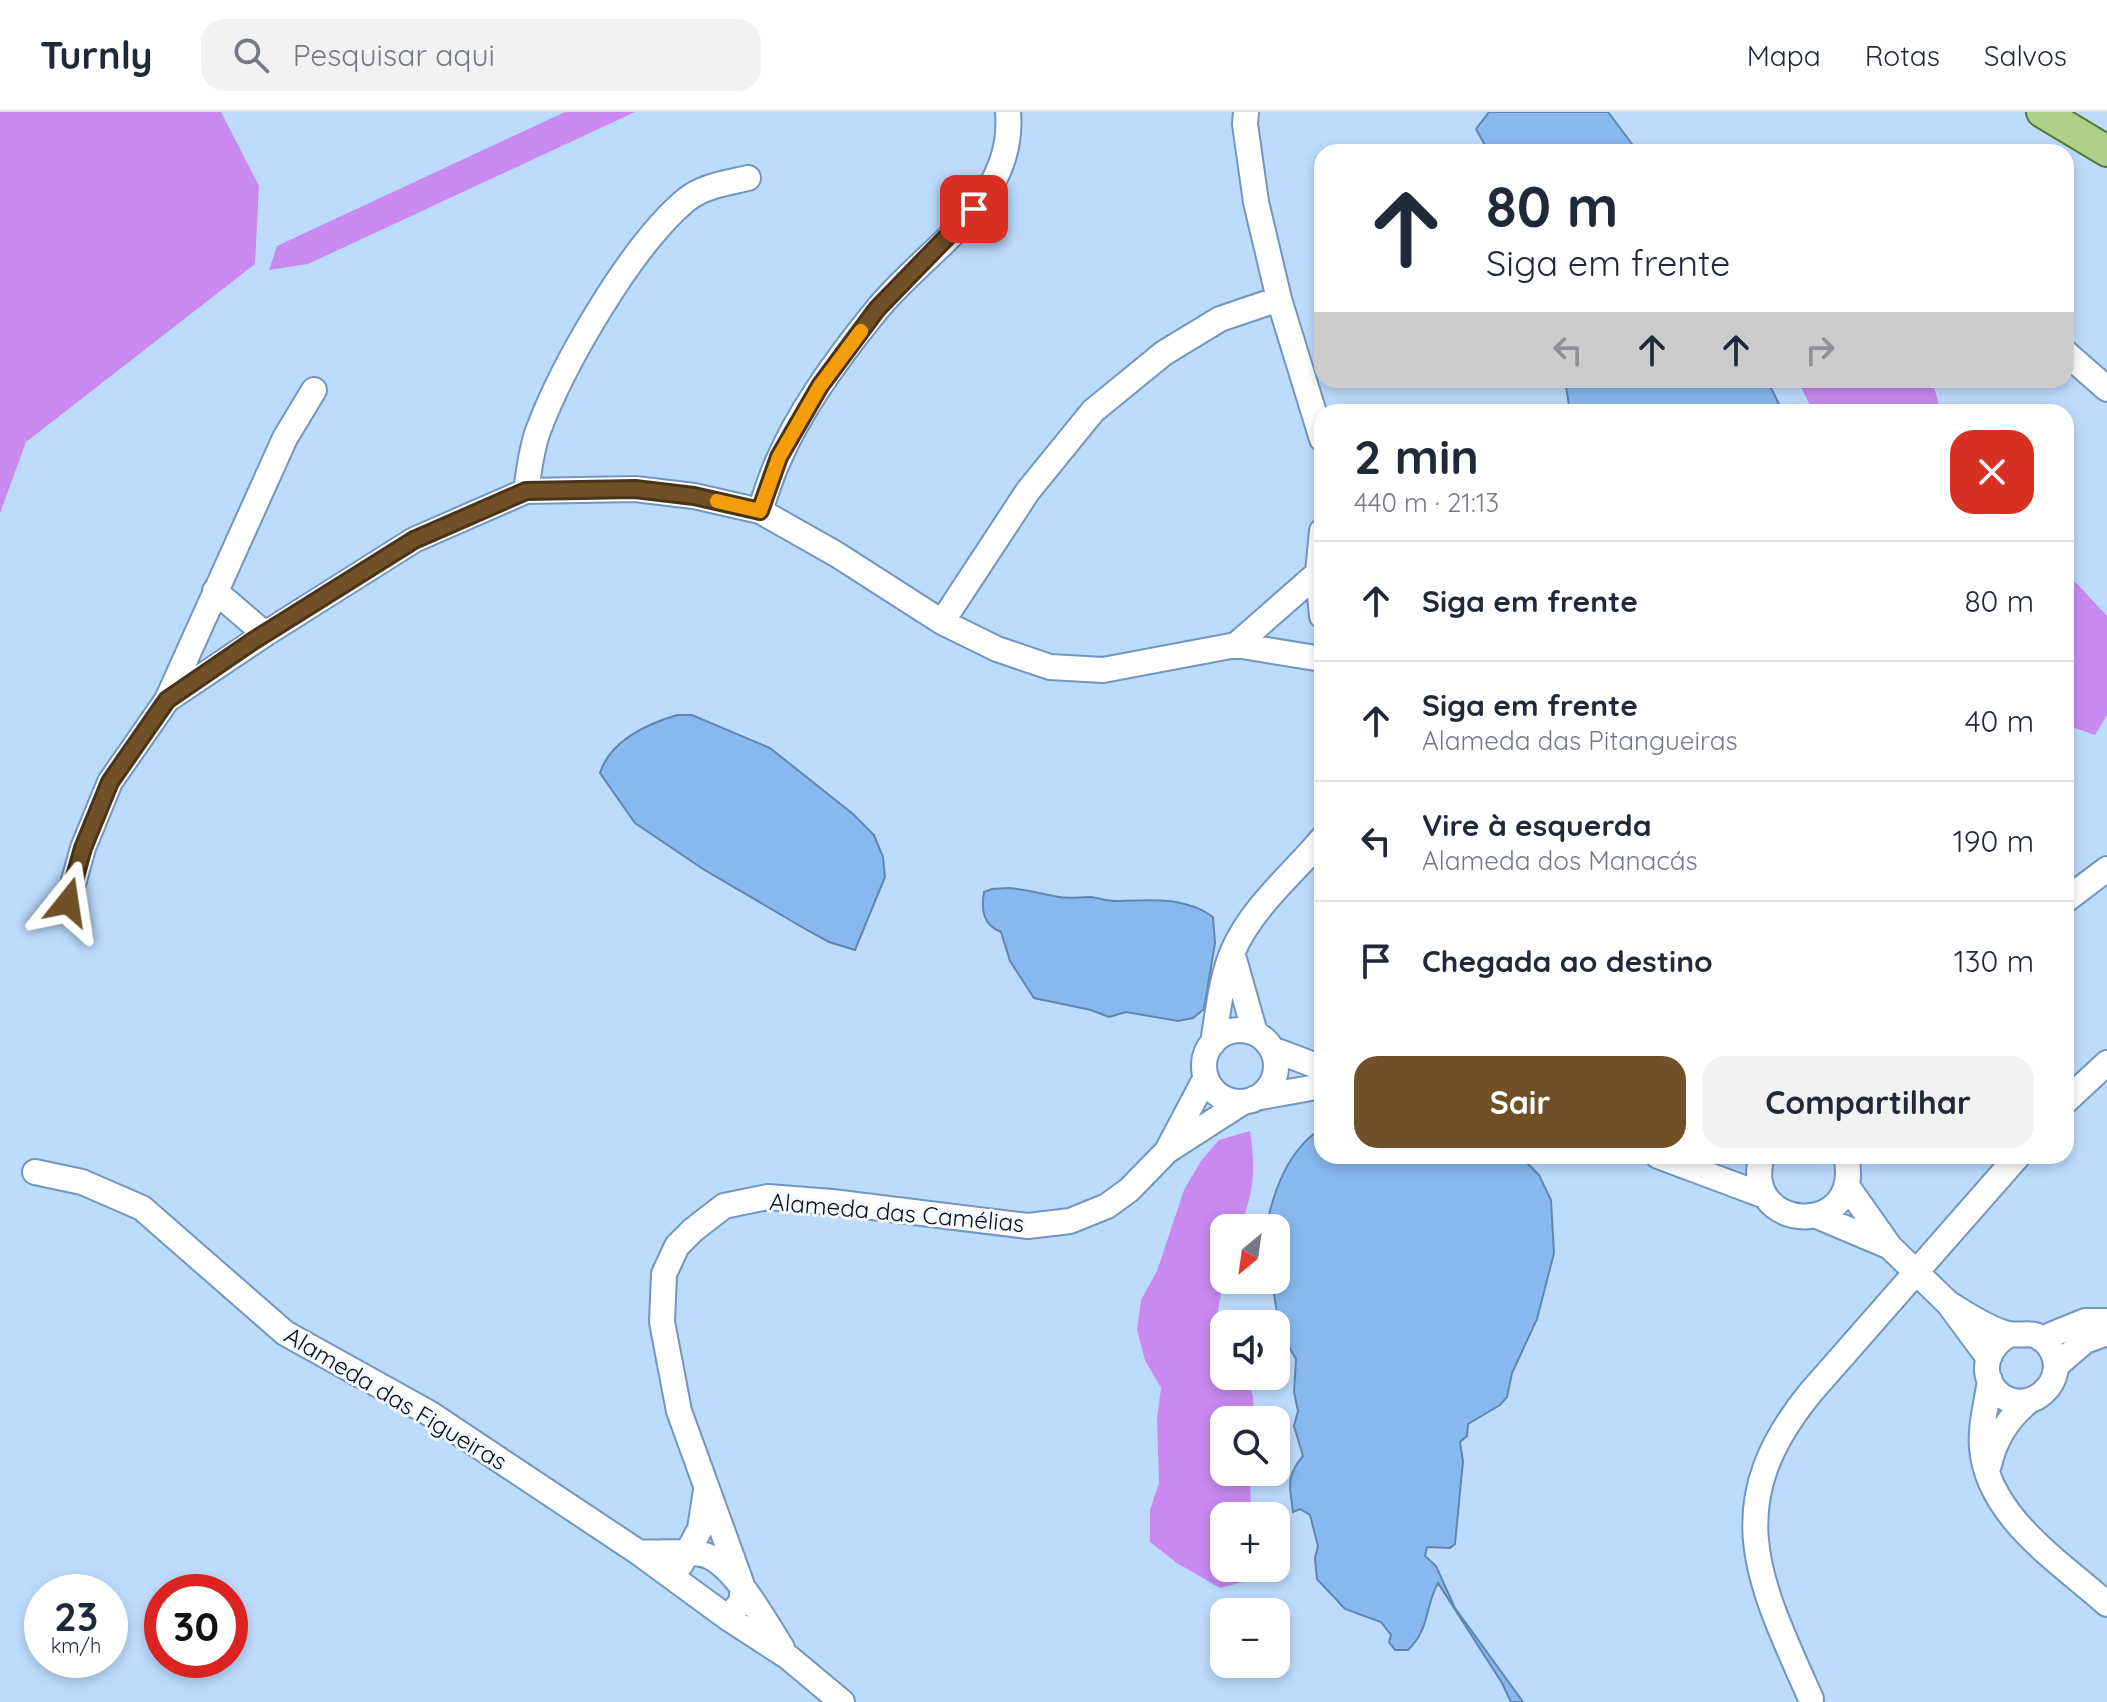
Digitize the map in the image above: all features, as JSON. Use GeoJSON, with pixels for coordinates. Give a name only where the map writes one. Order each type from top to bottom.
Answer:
{"type":"FeatureCollection","features":[{"type":"Feature","properties":{"kind":"main road"},"geometry":{"type":"LineString","coordinates":[[2042,112],[2107,151]]}},
{"type":"Feature","properties":{"kind":"street"},"geometry":{"type":"LineString","coordinates":[[760,511],[779,457],[820,386],[877,309],[988,194],[1004,161],[1008,112]]}},
{"type":"Feature","properties":{"kind":"street"},"geometry":{"type":"LineString","coordinates":[[1246,112],[1256,202],[1279,299],[1314,413]]}},
{"type":"Feature","properties":{"kind":"street"},"geometry":{"type":"LineString","coordinates":[[526,491],[537,434],[561,377],[617,285],[653,235],[687,199],[713,185],[748,178]]}},
{"type":"Feature","properties":{"kind":"street"},"geometry":{"type":"LineString","coordinates":[[942,622],[1028,491],[1093,411],[1164,353],[1220,319],[1279,299]]}},
{"type":"Feature","properties":{"kind":"street"},"geometry":{"type":"LineString","coordinates":[[2074,360],[2107,389]]}},
{"type":"Feature","properties":{"kind":"street"},"geometry":{"type":"LineString","coordinates":[[68,902],[83,848],[110,782],[167,700],[285,438],[314,390]]}},
{"type":"Feature","properties":{"kind":"street"},"geometry":{"type":"LineString","coordinates":[[167,700],[414,540],[526,491],[635,489],[694,496],[760,511],[836,554],[942,622],[997,649],[1050,667],[1103,670],[1236,645],[1314,658]]}},
{"type":"Feature","properties":{"kind":"street"},"geometry":{"type":"LineString","coordinates":[[1236,645],[1314,577]]}},
{"type":"Feature","properties":{"kind":"street"},"geometry":{"type":"LineString","coordinates":[[215,591],[265,634]]}},
{"type":"Feature","properties":{"kind":"street"},"geometry":{"type":"LineString","coordinates":[[1213,1043],[1232,953],[1244,930],[1266,901],[1314,848]]}},
{"type":"Feature","properties":{"kind":"street"},"geometry":{"type":"LineString","coordinates":[[2074,894],[2107,869]]}},
{"type":"Feature","properties":{"kind":"street"},"geometry":{"type":"LineString","coordinates":[[1167,1151],[1265,1092],[1276,1071],[1232,953]]}},
{"type":"Feature","properties":{"kind":"street"},"geometry":{"type":"LineString","coordinates":[[1167,1151],[1206,1077],[1207,1053],[1221,1035],[1232,1031],[1264,1041],[1314,1064]]}},
{"type":"Feature","properties":{"kind":"street"},"geometry":{"type":"LineString","coordinates":[[2074,1094],[2107,1063]]}},
{"type":"Feature","properties":{"kind":"street"},"geometry":{"type":"LineString","coordinates":[[1206,1077],[1221,1095],[1249,1100],[1314,1088]]}},
{"type":"Feature","properties":{"kind":"street","name":"Alameda das Camélias"},"geometry":{"type":"LineString","coordinates":[[743,1588],[679,1411],[662,1322],[664,1274],[677,1246],[724,1206],[768,1197],[1028,1226],[1070,1221],[1107,1206],[1129,1190],[1167,1151]]}},
{"type":"Feature","properties":{"kind":"street"},"geometry":{"type":"LineString","coordinates":[[1679,1164],[1765,1196]]}},
{"type":"Feature","properties":{"kind":"street"},"geometry":{"type":"LineString","coordinates":[[1759,1164],[1759,1182],[1765,1196],[1788,1215],[1802,1218],[1830,1210],[1841,1199],[1847,1186],[1848,1164]]}},
{"type":"Feature","properties":{"kind":"street"},"geometry":{"type":"LineString","coordinates":[[1811,1699],[1762,1579],[1755,1549],[1754,1520],[1758,1488],[1767,1459],[1795,1411],[2011,1164]]}},
{"type":"Feature","properties":{"kind":"street","name":"Alameda das Figueiras"},"geometry":{"type":"LineString","coordinates":[[35,1172],[82,1182],[142,1208],[285,1333],[429,1413],[638,1552],[728,1618]]}},
{"type":"Feature","properties":{"kind":"street"},"geometry":{"type":"LineString","coordinates":[[1847,1186],[1890,1247],[1948,1303],[1989,1369],[1996,1390],[2006,1398],[2029,1401]]}},
{"type":"Feature","properties":{"kind":"street"},"geometry":{"type":"LineString","coordinates":[[1817,1216],[1890,1247]]}},
{"type":"Feature","properties":{"kind":"street"},"geometry":{"type":"LineString","coordinates":[[1948,1303],[2010,1334]]}},
{"type":"Feature","properties":{"kind":"street"},"geometry":{"type":"LineString","coordinates":[[2041,1339],[2085,1321],[2107,1321]]}},
{"type":"Feature","properties":{"kind":"street"},"geometry":{"type":"LineString","coordinates":[[2056,1366],[2049,1346],[2041,1339],[2021,1332],[2010,1334],[1993,1347],[1982,1440],[1987,1475],[2013,1518],[2107,1604]]}},
{"type":"Feature","properties":{"kind":"street"},"geometry":{"type":"LineString","coordinates":[[1987,1475],[2004,1426],[2014,1413],[2049,1389],[2056,1366],[2085,1341],[2107,1333]]}},
{"type":"Feature","properties":{"kind":"street"},"geometry":{"type":"LineString","coordinates":[[675,1578],[700,1529],[706,1488]]}},
{"type":"Feature","properties":{"kind":"street"},"geometry":{"type":"LineString","coordinates":[[638,1552],[702,1554],[713,1559],[743,1588],[788,1657]]}},
{"type":"Feature","properties":{"kind":"street"},"geometry":{"type":"LineString","coordinates":[[743,1588],[741,1602],[728,1618],[788,1657],[842,1702]]}},
{"type":"Feature","properties":{"kind":"shaded area"},"geometry":{"type":"Polygon","coordinates":[[[0,112],[221,112],[259,186],[255,264],[26,442],[0,513],[0,112]]]}},
{"type":"Feature","properties":{"kind":"shaded area"},"geometry":{"type":"Polygon","coordinates":[[[565,112],[635,112],[308,264],[269,270],[277,246],[565,112]]]}},
{"type":"Feature","properties":{"kind":"shaded area"},"geometry":{"type":"Polygon","coordinates":[[[1802,388],[1934,388],[1939,404],[1809,404],[1802,388]]]}},
{"type":"Feature","properties":{"kind":"shaded area"},"geometry":{"type":"Polygon","coordinates":[[[2074,581],[2107,616],[2107,715],[2095,735],[2074,728],[2074,581]]]}},
{"type":"Feature","properties":{"kind":"shaded area"},"geometry":{"type":"Polygon","coordinates":[[[1250,1131],[1253,1158],[1251,1191],[1244,1214],[1210,1214],[1210,1294],[1221,1294],[1218,1310],[1210,1310],[1210,1390],[1251,1390],[1253,1406],[1210,1406],[1210,1486],[1250,1486],[1251,1502],[1210,1502],[1210,1582],[1243,1582],[1220,1588],[1177,1563],[1150,1542],[1150,1510],[1159,1483],[1157,1418],[1161,1388],[1145,1360],[1137,1330],[1141,1300],[1157,1271],[1184,1190],[1201,1161],[1219,1140],[1250,1131]]]}},
{"type":"Feature","properties":{"kind":"water"},"geometry":{"type":"Polygon","coordinates":[[[1489,112],[1608,112],[1632,144],[1484,144],[1476,129],[1489,112]]]}},
{"type":"Feature","properties":{"kind":"water"},"geometry":{"type":"Polygon","coordinates":[[[1566,388],[1771,388],[1779,404],[1569,404],[1566,388]]]}},
{"type":"Feature","properties":{"kind":"water"},"geometry":{"type":"Polygon","coordinates":[[[677,715],[692,715],[770,748],[853,814],[874,835],[883,857],[885,877],[855,950],[829,942],[807,930],[703,869],[635,823],[600,773],[612,752],[631,735],[677,715]]]}},
{"type":"Feature","properties":{"kind":"water"},"geometry":{"type":"Polygon","coordinates":[[[1010,888],[1063,898],[1178,902],[1202,910],[1213,917],[1215,943],[1204,1009],[1193,1018],[1178,1021],[1126,1012],[1109,1017],[1034,998],[1010,961],[1001,932],[990,925],[983,911],[984,892],[1010,888]]]}},
{"type":"Feature","properties":{"kind":"water"},"geometry":{"type":"Polygon","coordinates":[[[1314,1134],[1314,1164],[1528,1164],[1539,1175],[1551,1200],[1554,1253],[1537,1319],[1512,1373],[1507,1397],[1500,1405],[1468,1424],[1467,1436],[1460,1442],[1463,1461],[1455,1544],[1450,1548],[1427,1547],[1425,1556],[1436,1566],[1455,1608],[1523,1702],[1511,1702],[1438,1583],[1424,1626],[1415,1642],[1408,1650],[1395,1650],[1389,1642],[1391,1635],[1381,1622],[1345,1609],[1317,1579],[1315,1558],[1318,1546],[1310,1515],[1300,1509],[1293,1512],[1291,1476],[1303,1456],[1294,1426],[1298,1411],[1294,1392],[1296,1359],[1290,1349],[1290,1310],[1276,1310],[1274,1294],[1290,1294],[1290,1214],[1269,1214],[1278,1185],[1300,1147],[1314,1134]]]}},
{"type":"Feature","properties":{"kind":"slow traffic"},"geometry":{"type":"LineString","coordinates":[[717,501],[760,511],[779,457],[820,386],[861,331]]}},
{"type":"Feature","properties":{"kind":"route"},"geometry":{"type":"LineString","coordinates":[[68,902],[83,848],[110,782],[167,700],[253,641],[414,540],[526,491],[635,489],[694,496],[760,511],[779,457],[820,386],[877,309],[974,209]]}}]}
